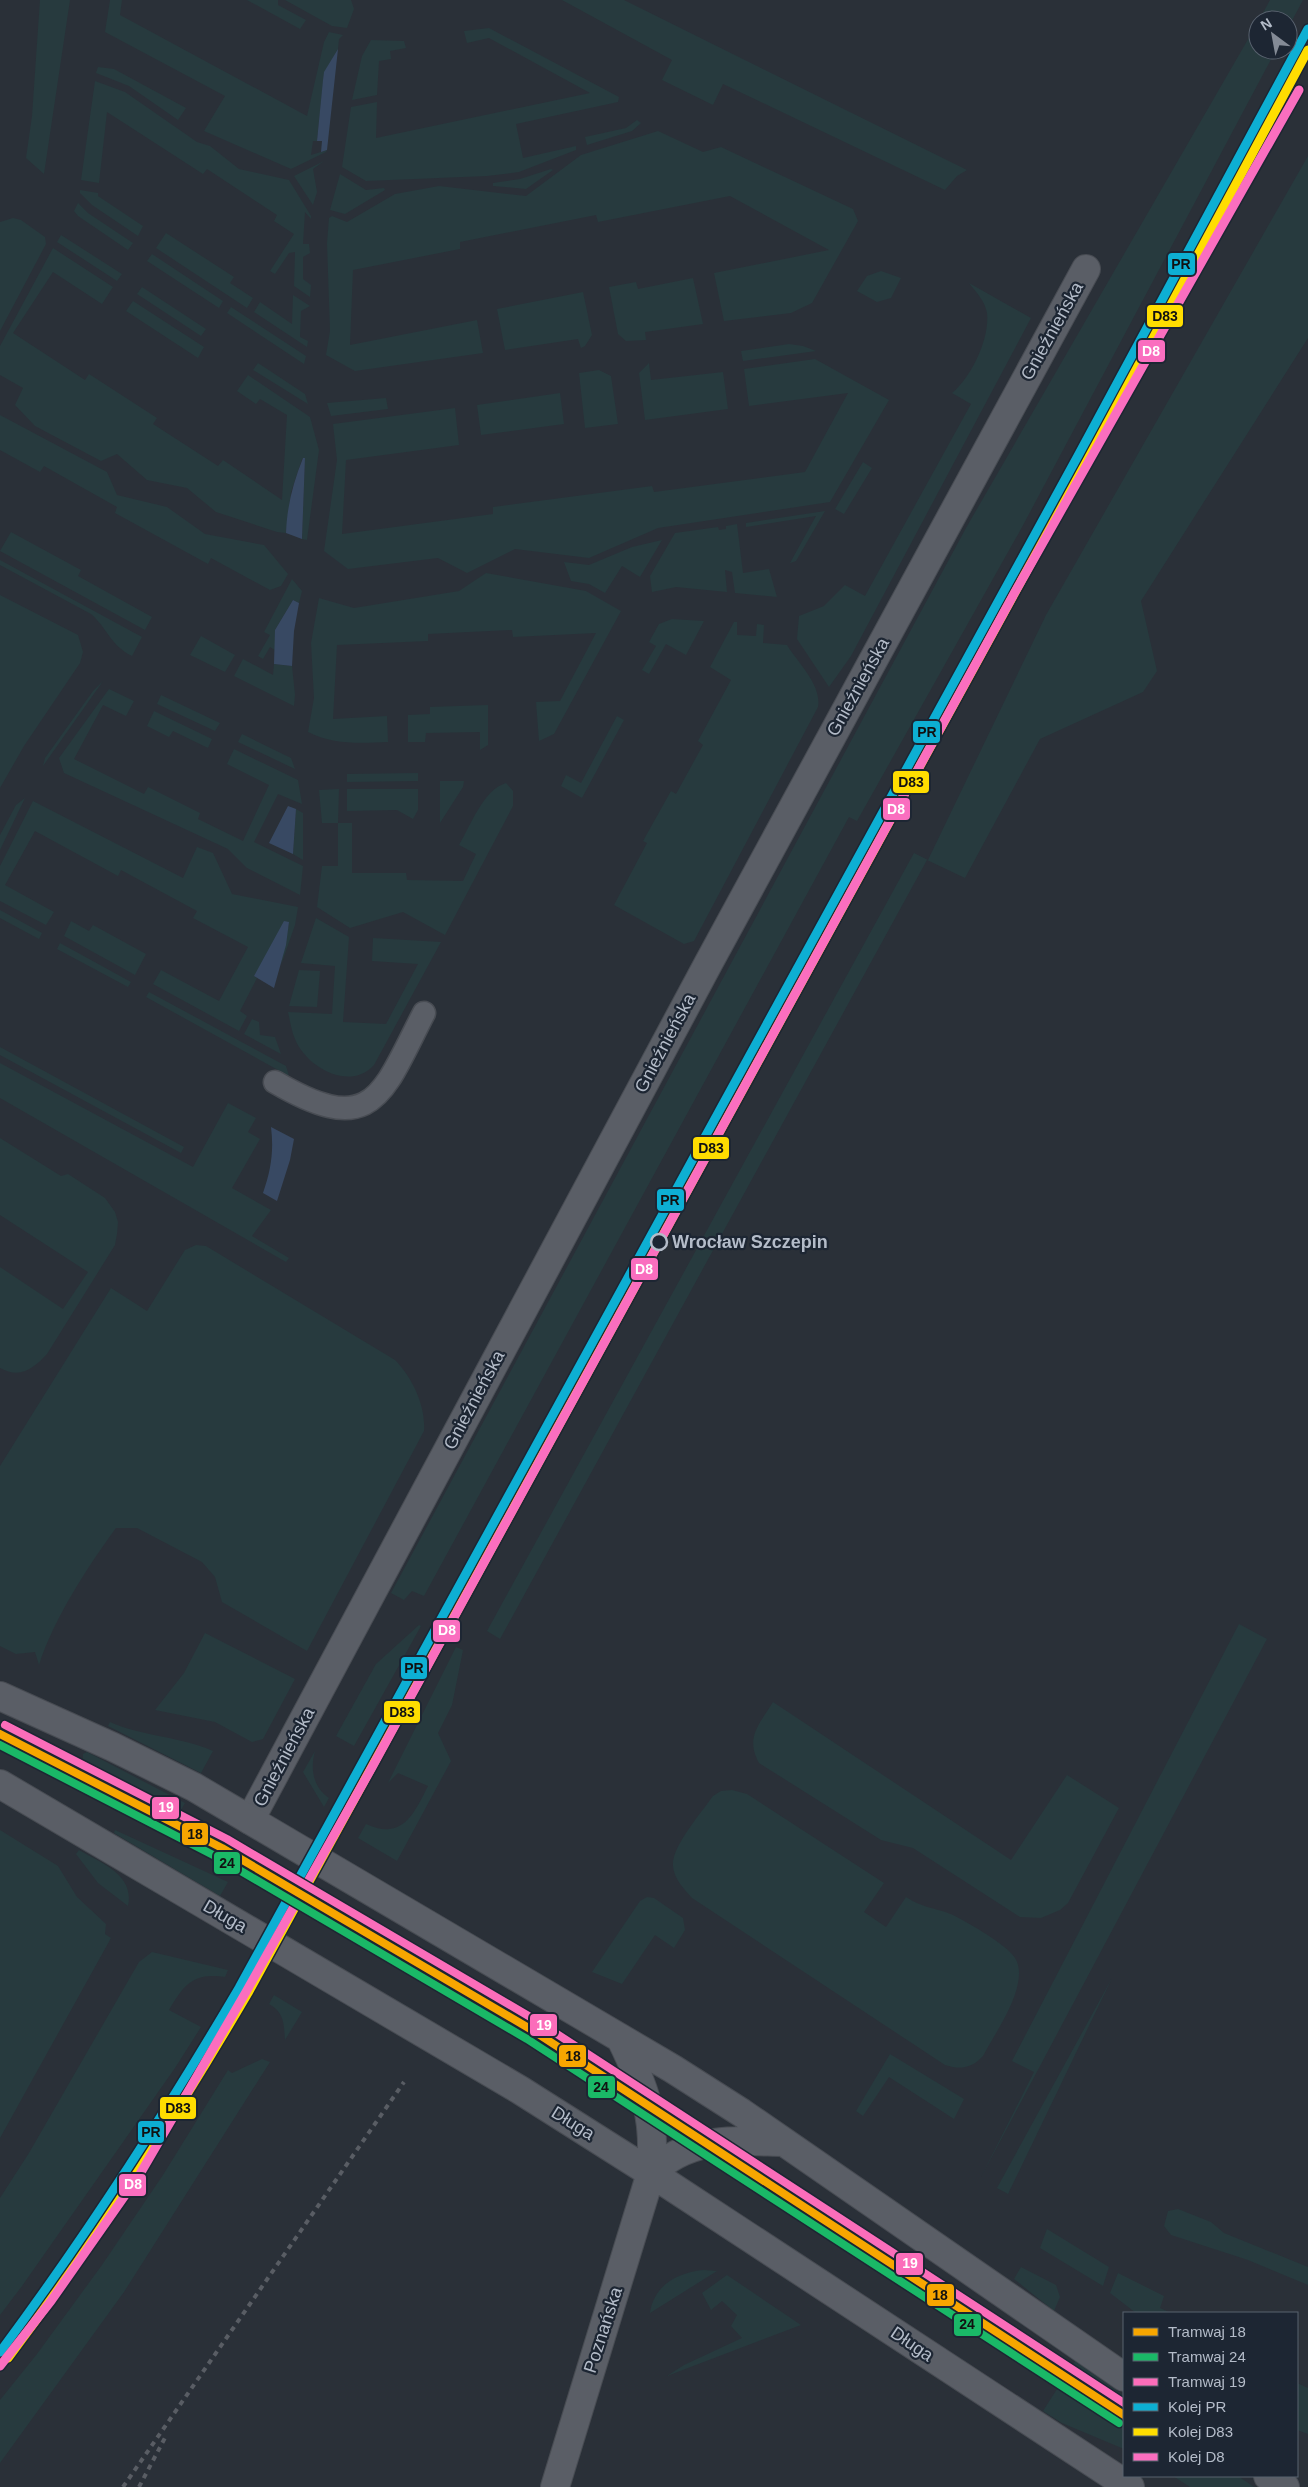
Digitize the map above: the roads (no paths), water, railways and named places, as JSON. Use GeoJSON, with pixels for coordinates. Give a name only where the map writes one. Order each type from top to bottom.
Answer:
{"type":"FeatureCollection","features":[{"type":"Feature","properties":{"kind":"street","name":"Gnieźnieńska"},"geometry":{"type":"LineString","coordinates":[[250,1820],[712,956],[1086,269]]}},
{"type":"Feature","properties":{"kind":"street"},"geometry":{"type":"LineString","coordinates":[[275,1082],[306,1098],[335,1107],[349,1110],[366,1104],[377,1096],[388,1082],[424,1012]]}},
{"type":"Feature","properties":{"kind":"street"},"geometry":{"type":"LineString","coordinates":[[0,1696],[121,1751],[194,1787],[673,2069],[784,2142],[1123,2376]]}},
{"type":"Feature","properties":{"kind":"street","name":"Długa"},"geometry":{"type":"LineString","coordinates":[[0,1784],[512,2085],[651,2172],[1130,2487]]}},
{"type":"Feature","properties":{"kind":"street","name":"Poznańska"},"geometry":{"type":"LineString","coordinates":[[556,2487],[651,2172],[654,2143],[651,2116],[642,2081],[621,2039]]}},
{"type":"Feature","properties":{"kind":"street"},"geometry":{"type":"LineString","coordinates":[[651,2172],[664,2160],[696,2145],[726,2140],[784,2142]]}},
{"type":"Feature","properties":{"kind":"street"},"geometry":{"type":"LineString","coordinates":[[1270,2477],[1285,2487]]}},
{"type":"Feature","properties":{"kind":"water"},"geometry":{"type":"Polygon","coordinates":[[[338,49],[327,150],[321,152],[322,141],[317,141],[324,72],[338,49]]]}},
{"type":"Feature","properties":{"kind":"water"},"geometry":{"type":"Polygon","coordinates":[[[303,458],[305,458],[302,539],[286,533],[293,486],[299,467],[303,458]]]}},
{"type":"Feature","properties":{"kind":"water"},"geometry":{"type":"Polygon","coordinates":[[[293,600],[299,603],[294,631],[292,666],[274,664],[275,630],[293,600]]]}},
{"type":"Feature","properties":{"kind":"water"},"geometry":{"type":"Polygon","coordinates":[[[288,806],[296,809],[293,854],[269,843],[288,806]]]}},
{"type":"Feature","properties":{"kind":"water"},"geometry":{"type":"Polygon","coordinates":[[[284,921],[289,922],[286,945],[274,988],[254,976],[284,921]]]}},
{"type":"Feature","properties":{"kind":"water"},"geometry":{"type":"Polygon","coordinates":[[[271,1127],[294,1139],[290,1160],[277,1201],[263,1193],[271,1160],[271,1127]]]}},
{"type":"Feature","properties":{"kind":"railway"},"geometry":{"type":"LineString","coordinates":[[123,2487],[404,2082]]}},
{"type":"Feature","properties":{"kind":"railway"},"geometry":{"type":"LineString","coordinates":[[139,2487],[167,2434]]}},
{"type":"Feature","properties":{"kind":"tram line","name":"19"},"geometry":{"type":"LineString","coordinates":[[5,1725],[227,1839],[537,2021],[1123,2402]]}},
{"type":"Feature","properties":{"kind":"tram line","name":"18"},"geometry":{"type":"LineString","coordinates":[[0,1734],[222,1848],[532,2030],[1123,2414]]}},
{"type":"Feature","properties":{"kind":"tram line","name":"24"},"geometry":{"type":"LineString","coordinates":[[0,1745],[217,1857],[527,2039],[1119,2423]]}},
{"type":"Feature","properties":{"kind":"rail line","name":"PR"},"geometry":{"type":"LineString","coordinates":[[0,2352],[94,2219],[183,2082],[239,1988],[1079,454],[1308,29]]}},
{"type":"Feature","properties":{"kind":"rail line","name":"D83"},"geometry":{"type":"LineString","coordinates":[[8,2358],[41,2314],[133,2179],[192,2087],[248,1993],[1088,459],[1308,50]]}},
{"type":"Feature","properties":{"kind":"rail line","name":"D8"},"geometry":{"type":"LineString","coordinates":[[0,2366],[51,2301],[140,2174],[246,1992],[371,1769],[1015,592],[1299,90]]}},
{"type":"Feature","properties":{"kind":"place","name":"Wrocław Szczepin"},"geometry":{"type":"Point","coordinates":[659,1242]}}]}
